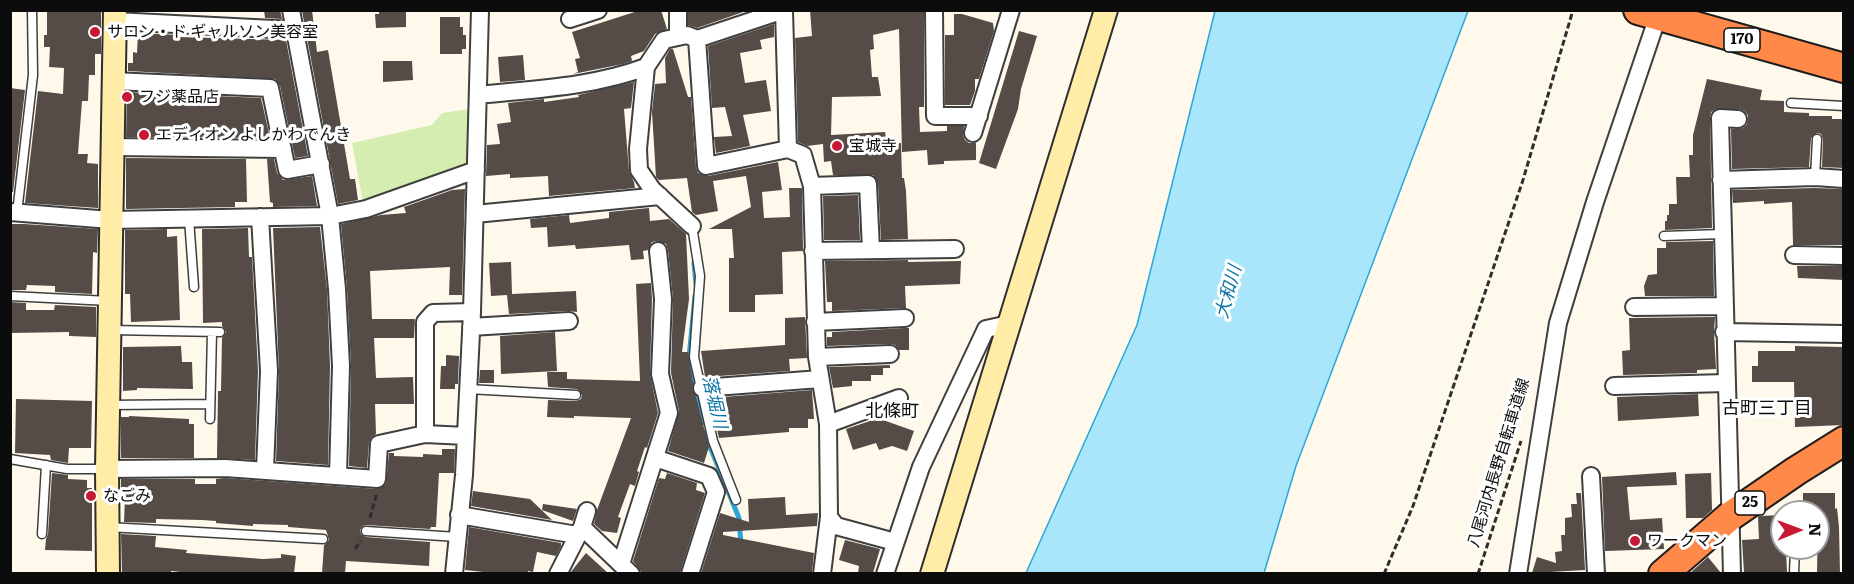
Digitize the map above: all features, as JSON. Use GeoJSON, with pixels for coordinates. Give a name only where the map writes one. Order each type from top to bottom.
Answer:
{"type":"FeatureCollection","features":[{"type":"Feature","properties":{"kind":"highway","name":"170"},"geometry":{"type":"LineString","coordinates":[[1650,12],[1844,68]]}},
{"type":"Feature","properties":{"kind":"highway","name":"25"},"geometry":{"type":"LineString","coordinates":[[1663,573],[1729,517],[1796,471],[1839,451]]}},
{"type":"Feature","properties":{"kind":"street"},"geometry":{"type":"LineString","coordinates":[[291,10],[330,216],[341,366],[338,476]]}},
{"type":"Feature","properties":{"kind":"street"},"geometry":{"type":"LineString","coordinates":[[454,573],[466,436],[480,10]]}},
{"type":"Feature","properties":{"kind":"street"},"geometry":{"type":"LineString","coordinates":[[570,19],[598,10]]}},
{"type":"Feature","properties":{"kind":"street"},"geometry":{"type":"LineString","coordinates":[[678,10],[678,37]]}},
{"type":"Feature","properties":{"kind":"street"},"geometry":{"type":"LineString","coordinates":[[934,10],[935,116],[979,116]]}},
{"type":"Feature","properties":{"kind":"street"},"geometry":{"type":"LineString","coordinates":[[973,133],[1011,10]]}},
{"type":"Feature","properties":{"kind":"street"},"geometry":{"type":"LineString","coordinates":[[932,573],[1106,10]]}},
{"type":"Feature","properties":{"kind":"street"},"geometry":{"type":"LineString","coordinates":[[692,226],[652,189],[639,170],[638,149],[646,67],[664,40],[687,35],[696,39],[784,11],[788,149]]}},
{"type":"Feature","properties":{"kind":"street"},"geometry":{"type":"LineString","coordinates":[[1518,573],[1558,323],[1650,12]]}},
{"type":"Feature","properties":{"kind":"street"},"geometry":{"type":"LineString","coordinates":[[108,573],[107,469],[115,16],[294,30]]}},
{"type":"Feature","properties":{"kind":"street"},"geometry":{"type":"LineString","coordinates":[[696,39],[706,166],[788,149],[803,155],[812,186],[817,357],[828,424],[829,517],[822,573]]}},
{"type":"Feature","properties":{"kind":"street"},"geometry":{"type":"LineString","coordinates":[[478,95],[580,85],[646,67]]}},
{"type":"Feature","properties":{"kind":"street"},"geometry":{"type":"LineString","coordinates":[[113,81],[270,88],[287,170],[321,164]]}},
{"type":"Feature","properties":{"kind":"street"},"geometry":{"type":"LineString","coordinates":[[1732,573],[1720,118],[1738,119]]}},
{"type":"Feature","properties":{"kind":"street"},"geometry":{"type":"LineString","coordinates":[[113,147],[283,149]]}},
{"type":"Feature","properties":{"kind":"street"},"geometry":{"type":"LineString","coordinates":[[14,213],[111,220],[330,216],[366,209],[476,170]]}},
{"type":"Feature","properties":{"kind":"street"},"geometry":{"type":"LineString","coordinates":[[1720,180],[1815,177],[1844,179]]}},
{"type":"Feature","properties":{"kind":"street"},"geometry":{"type":"LineString","coordinates":[[812,186],[868,184],[871,250]]}},
{"type":"Feature","properties":{"kind":"street"},"geometry":{"type":"LineString","coordinates":[[475,214],[660,196]]}},
{"type":"Feature","properties":{"kind":"street"},"geometry":{"type":"LineString","coordinates":[[260,217],[269,371],[265,470]]}},
{"type":"Feature","properties":{"kind":"street"},"geometry":{"type":"LineString","coordinates":[[813,251],[955,249]]}},
{"type":"Feature","properties":{"kind":"street"},"geometry":{"type":"LineString","coordinates":[[459,515],[579,531],[626,569],[669,413],[660,374],[663,299],[658,251]]}},
{"type":"Feature","properties":{"kind":"street"},"geometry":{"type":"LineString","coordinates":[[1794,255],[1844,256]]}},
{"type":"Feature","properties":{"kind":"street"},"geometry":{"type":"LineString","coordinates":[[1634,307],[1724,306]]}},
{"type":"Feature","properties":{"kind":"street"},"geometry":{"type":"LineString","coordinates":[[425,434],[425,322],[433,312],[471,319],[569,321]]}},
{"type":"Feature","properties":{"kind":"street"},"geometry":{"type":"LineString","coordinates":[[815,322],[905,318]]}},
{"type":"Feature","properties":{"kind":"street"},"geometry":{"type":"LineString","coordinates":[[885,573],[921,467],[986,329],[1009,324]]}},
{"type":"Feature","properties":{"kind":"street"},"geometry":{"type":"LineString","coordinates":[[1724,332],[1844,334]]}},
{"type":"Feature","properties":{"kind":"street"},"geometry":{"type":"LineString","coordinates":[[817,357],[890,354]]}},
{"type":"Feature","properties":{"kind":"street"},"geometry":{"type":"LineString","coordinates":[[702,388],[820,379]]}},
{"type":"Feature","properties":{"kind":"street"},"geometry":{"type":"LineString","coordinates":[[1614,386],[1726,383]]}},
{"type":"Feature","properties":{"kind":"street"},"geometry":{"type":"LineString","coordinates":[[828,424],[899,398]]}},
{"type":"Feature","properties":{"kind":"street"},"geometry":{"type":"LineString","coordinates":[[107,469],[225,468],[377,479],[379,444],[425,434],[466,436]]}},
{"type":"Feature","properties":{"kind":"street"},"geometry":{"type":"LineString","coordinates":[[655,458],[709,476],[716,492],[690,573]]}},
{"type":"Feature","properties":{"kind":"street"},"geometry":{"type":"LineString","coordinates":[[1592,476],[1596,573]]}},
{"type":"Feature","properties":{"kind":"street"},"geometry":{"type":"LineString","coordinates":[[558,573],[587,511]]}},
{"type":"Feature","properties":{"kind":"street"},"geometry":{"type":"LineString","coordinates":[[829,517],[836,526],[894,542]]}},
{"type":"Feature","properties":{"kind":"lane"},"geometry":{"type":"LineString","coordinates":[[14,213],[33,75],[32,10]]}},
{"type":"Feature","properties":{"kind":"lane"},"geometry":{"type":"LineString","coordinates":[[1791,103],[1844,106]]}},
{"type":"Feature","properties":{"kind":"lane"},"geometry":{"type":"LineString","coordinates":[[1815,177],[1817,139]]}},
{"type":"Feature","properties":{"kind":"lane"},"geometry":{"type":"LineString","coordinates":[[189,219],[194,287]]}},
{"type":"Feature","properties":{"kind":"lane"},"geometry":{"type":"LineString","coordinates":[[692,226],[700,276],[694,357],[713,441],[736,500]]}},
{"type":"Feature","properties":{"kind":"lane"},"geometry":{"type":"LineString","coordinates":[[1664,236],[1722,234]]}},
{"type":"Feature","properties":{"kind":"lane"},"geometry":{"type":"LineString","coordinates":[[10,296],[110,301]]}},
{"type":"Feature","properties":{"kind":"lane"},"geometry":{"type":"LineString","coordinates":[[109,330],[216,332],[210,419]]}},
{"type":"Feature","properties":{"kind":"lane"},"geometry":{"type":"LineString","coordinates":[[468,389],[576,396]]}},
{"type":"Feature","properties":{"kind":"lane"},"geometry":{"type":"LineString","coordinates":[[108,405],[210,404]]}},
{"type":"Feature","properties":{"kind":"lane"},"geometry":{"type":"LineString","coordinates":[[10,459],[68,469],[107,469]]}},
{"type":"Feature","properties":{"kind":"lane"},"geometry":{"type":"LineString","coordinates":[[42,534],[46,465]]}},
{"type":"Feature","properties":{"kind":"lane"},"geometry":{"type":"LineString","coordinates":[[107,527],[323,539]]}},
{"type":"Feature","properties":{"kind":"lane"},"geometry":{"type":"LineString","coordinates":[[366,531],[457,537]]}},
{"type":"Feature","properties":{"kind":"path"},"geometry":{"type":"LineString","coordinates":[[1384,573],[1413,506],[1523,180],[1573,10]]}},
{"type":"Feature","properties":{"kind":"path","name":"八尾河内長野自転車道線"},"geometry":{"type":"LineString","coordinates":[[1478,573],[1522,440]]}},
{"type":"Feature","properties":{"kind":"path"},"geometry":{"type":"LineString","coordinates":[[355,549],[359,546],[366,531],[377,496],[377,479]]}},
{"type":"Feature","properties":{"kind":"green space"},"geometry":{"type":"Polygon","coordinates":[[[469,109],[469,164],[363,203],[352,143],[432,125],[442,113],[469,109]]]}},
{"type":"Feature","properties":{"kind":"water","name":"大和川"},"geometry":{"type":"Polygon","coordinates":[[[1215,11],[1468,11],[1296,466],[1264,573],[1026,573],[1137,325],[1215,11]]]}},
{"type":"Feature","properties":{"kind":"building"},"geometry":{"type":"Polygon","coordinates":[[[47,10],[101,10],[101,54],[95,54],[95,75],[89,75],[88,101],[82,101],[78,154],[88,154],[87,163],[98,164],[98,208],[25,203],[38,91],[63,94],[64,68],[49,67],[50,47],[44,47],[44,35],[47,35],[47,10]]]}},
{"type":"Feature","properties":{"kind":"building"},"geometry":{"type":"Polygon","coordinates":[[[264,10],[280,10],[282,19],[265,18],[264,10]]]}},
{"type":"Feature","properties":{"kind":"building"},"geometry":{"type":"Polygon","coordinates":[[[312,10],[317,52],[328,50],[350,179],[355,179],[358,200],[338,204],[302,11],[312,10]]]}},
{"type":"Feature","properties":{"kind":"building"},"geometry":{"type":"Polygon","coordinates":[[[379,10],[406,10],[406,27],[376,28],[375,14],[379,14],[379,10]]]}},
{"type":"Feature","properties":{"kind":"building"},"geometry":{"type":"Polygon","coordinates":[[[641,10],[661,10],[667,29],[655,34],[644,51],[631,56],[632,61],[573,74],[578,72],[575,59],[580,58],[572,32],[641,10]]]}},
{"type":"Feature","properties":{"kind":"building"},"geometry":{"type":"Polygon","coordinates":[[[688,10],[749,10],[697,28],[688,25],[688,10]]]}},
{"type":"Feature","properties":{"kind":"building"},"geometry":{"type":"Polygon","coordinates":[[[810,10],[924,10],[924,107],[919,107],[920,132],[947,131],[947,126],[964,126],[965,140],[969,143],[976,143],[976,160],[944,161],[944,164],[928,165],[927,150],[902,152],[899,29],[873,35],[874,49],[870,50],[872,77],[878,77],[881,96],[832,97],[831,135],[885,132],[887,144],[901,143],[908,239],[881,240],[878,184],[873,175],[833,175],[831,161],[824,162],[823,144],[807,146],[798,142],[795,38],[812,36],[810,10]]]}},
{"type":"Feature","properties":{"kind":"building"},"geometry":{"type":"Polygon","coordinates":[[[954,14],[993,23],[994,31],[979,79],[975,79],[975,91],[970,105],[945,105],[945,35],[954,35],[954,14]]]}},
{"type":"Feature","properties":{"kind":"building"},"geometry":{"type":"Polygon","coordinates":[[[440,17],[460,17],[460,27],[463,27],[463,35],[466,35],[466,49],[462,49],[462,54],[440,54],[440,17]]]}},
{"type":"Feature","properties":{"kind":"building"},"geometry":{"type":"Polygon","coordinates":[[[774,24],[774,37],[760,40],[762,49],[740,53],[745,83],[766,80],[771,111],[743,115],[750,146],[716,153],[714,137],[732,136],[725,107],[712,108],[708,46],[774,24]]]}},
{"type":"Feature","properties":{"kind":"building"},"geometry":{"type":"Polygon","coordinates":[[[1019,31],[1037,36],[1021,89],[1018,109],[996,169],[979,163],[1019,31]]]}},
{"type":"Feature","properties":{"kind":"building"},"geometry":{"type":"Polygon","coordinates":[[[138,33],[179,35],[179,37],[286,40],[308,156],[295,158],[280,86],[275,79],[128,71],[128,63],[133,63],[133,52],[137,53],[138,33]]]}},
{"type":"Feature","properties":{"kind":"building"},"geometry":{"type":"Polygon","coordinates":[[[670,49],[673,49],[688,97],[691,97],[698,173],[708,176],[778,162],[782,190],[762,192],[764,218],[790,217],[789,188],[802,188],[803,251],[782,252],[783,294],[755,295],[755,312],[729,312],[729,258],[734,258],[732,229],[709,229],[751,207],[746,176],[713,181],[718,211],[696,215],[692,212],[687,178],[659,180],[656,177],[652,112],[655,84],[666,83],[665,58],[670,49]]]}},
{"type":"Feature","properties":{"kind":"building"},"geometry":{"type":"Polygon","coordinates":[[[523,55],[525,80],[500,82],[498,57],[523,55]]]}},
{"type":"Feature","properties":{"kind":"building"},"geometry":{"type":"Polygon","coordinates":[[[383,61],[412,61],[413,80],[383,82],[383,61]]]}},
{"type":"Feature","properties":{"kind":"building"},"geometry":{"type":"Polygon","coordinates":[[[1707,79],[1762,90],[1760,100],[1784,101],[1784,112],[1809,113],[1809,116],[1832,116],[1832,119],[1844,119],[1844,168],[1822,167],[1823,139],[1821,134],[1817,133],[1811,138],[1809,167],[1732,169],[1731,129],[1743,128],[1747,124],[1748,115],[1739,109],[1716,109],[1711,112],[1710,118],[1712,228],[1665,230],[1669,204],[1677,204],[1676,177],[1690,177],[1689,155],[1693,155],[1693,135],[1707,79]]]}},
{"type":"Feature","properties":{"kind":"building"},"geometry":{"type":"Polygon","coordinates":[[[634,82],[631,108],[624,109],[629,171],[635,188],[549,196],[548,176],[510,178],[510,174],[486,176],[487,145],[500,144],[497,124],[511,122],[508,103],[544,99],[544,102],[579,97],[578,95],[634,82]]]}},
{"type":"Feature","properties":{"kind":"building"},"geometry":{"type":"Polygon","coordinates":[[[10,88],[25,90],[13,192],[10,192],[10,88]]]}},
{"type":"Feature","properties":{"kind":"building"},"geometry":{"type":"Polygon","coordinates":[[[127,92],[261,98],[270,138],[126,137],[127,92]]]}},
{"type":"Feature","properties":{"kind":"building"},"geometry":{"type":"Polygon","coordinates":[[[126,158],[246,159],[247,202],[235,202],[235,207],[126,209],[126,158]]]}},
{"type":"Feature","properties":{"kind":"building"},"geometry":{"type":"Polygon","coordinates":[[[267,159],[274,159],[277,173],[283,180],[312,176],[317,206],[273,207],[273,203],[270,202],[267,159]]]}},
{"type":"Feature","properties":{"kind":"building"},"geometry":{"type":"Polygon","coordinates":[[[465,189],[462,295],[449,295],[450,267],[370,271],[372,319],[415,319],[414,338],[374,338],[376,378],[413,377],[414,404],[375,404],[376,434],[369,443],[367,468],[349,466],[351,366],[341,224],[381,215],[406,213],[404,207],[452,190],[465,189]]]}},
{"type":"Feature","properties":{"kind":"building"},"geometry":{"type":"Polygon","coordinates":[[[1844,189],[1844,245],[1793,245],[1792,202],[1733,203],[1732,190],[1844,189]]]}},
{"type":"Feature","properties":{"kind":"building"},"geometry":{"type":"Polygon","coordinates":[[[858,195],[860,240],[824,240],[823,196],[858,195]]]}},
{"type":"Feature","properties":{"kind":"building"},"geometry":{"type":"Polygon","coordinates":[[[649,208],[650,221],[669,219],[686,234],[689,299],[682,352],[688,352],[692,389],[709,447],[704,463],[668,451],[679,411],[671,373],[673,298],[666,244],[652,242],[648,250],[643,251],[644,259],[631,260],[629,245],[576,249],[575,245],[548,247],[547,227],[531,228],[530,219],[569,215],[570,223],[609,218],[609,212],[649,208]]]}},
{"type":"Feature","properties":{"kind":"building"},"geometry":{"type":"Polygon","coordinates":[[[10,224],[98,229],[97,253],[93,252],[92,294],[55,292],[55,286],[27,285],[26,290],[10,290],[10,224]]]}},
{"type":"Feature","properties":{"kind":"building"},"geometry":{"type":"Polygon","coordinates":[[[320,227],[327,290],[330,366],[328,465],[276,461],[279,371],[273,228],[320,227]]]}},
{"type":"Feature","properties":{"kind":"building"},"geometry":{"type":"Polygon","coordinates":[[[248,228],[249,257],[252,257],[258,371],[255,460],[217,458],[218,391],[221,391],[222,338],[226,332],[222,322],[203,323],[202,229],[248,228]]]}},
{"type":"Feature","properties":{"kind":"building"},"geometry":{"type":"Polygon","coordinates":[[[167,229],[167,237],[177,236],[180,320],[131,322],[130,294],[125,294],[125,230],[167,229]]]}},
{"type":"Feature","properties":{"kind":"building"},"geometry":{"type":"Polygon","coordinates":[[[1713,241],[1714,296],[1645,296],[1644,286],[1648,275],[1657,274],[1657,248],[1666,248],[1666,242],[1713,241]]]}},
{"type":"Feature","properties":{"kind":"building"},"geometry":{"type":"Polygon","coordinates":[[[908,260],[908,262],[961,261],[960,284],[905,286],[906,308],[832,311],[832,302],[827,302],[825,261],[908,260]]]}},
{"type":"Feature","properties":{"kind":"building"},"geometry":{"type":"Polygon","coordinates":[[[511,262],[512,294],[576,291],[577,312],[509,314],[507,295],[491,296],[489,263],[511,262]]]}},
{"type":"Feature","properties":{"kind":"building"},"geometry":{"type":"Polygon","coordinates":[[[1797,266],[1844,266],[1844,280],[1798,278],[1797,266]]]}},
{"type":"Feature","properties":{"kind":"building"},"geometry":{"type":"Polygon","coordinates":[[[651,283],[650,374],[658,413],[637,471],[639,472],[635,486],[630,484],[618,517],[621,518],[617,533],[602,531],[594,524],[597,510],[631,418],[547,417],[548,400],[576,401],[581,399],[582,395],[577,389],[548,387],[547,372],[567,372],[567,379],[640,381],[636,284],[651,283]]]}},
{"type":"Feature","properties":{"kind":"building"},"geometry":{"type":"Polygon","coordinates":[[[10,302],[26,303],[26,310],[54,310],[55,305],[96,307],[96,337],[69,336],[69,332],[10,333],[10,302]]]}},
{"type":"Feature","properties":{"kind":"building"},"geometry":{"type":"Polygon","coordinates":[[[805,317],[807,358],[789,359],[790,371],[705,377],[701,351],[785,345],[785,318],[805,317]]]}},
{"type":"Feature","properties":{"kind":"building"},"geometry":{"type":"Polygon","coordinates":[[[1715,317],[1716,369],[1697,370],[1697,373],[1623,375],[1622,351],[1630,350],[1629,318],[1715,317]]]}},
{"type":"Feature","properties":{"kind":"building"},"geometry":{"type":"Polygon","coordinates":[[[909,328],[909,350],[899,350],[895,345],[890,344],[827,346],[827,337],[832,337],[832,332],[909,328]]]}},
{"type":"Feature","properties":{"kind":"building"},"geometry":{"type":"Polygon","coordinates":[[[555,332],[557,371],[501,374],[500,336],[555,332]]]}},
{"type":"Feature","properties":{"kind":"building"},"geometry":{"type":"Polygon","coordinates":[[[181,346],[182,362],[192,362],[193,389],[137,388],[137,390],[123,391],[123,347],[181,346]]]}},
{"type":"Feature","properties":{"kind":"building"},"geometry":{"type":"Polygon","coordinates":[[[1795,346],[1843,347],[1844,425],[1795,427],[1794,382],[1752,382],[1752,366],[1758,366],[1758,351],[1795,351],[1795,346]]]}},
{"type":"Feature","properties":{"kind":"building"},"geometry":{"type":"Polygon","coordinates":[[[446,355],[459,356],[458,384],[455,384],[455,389],[440,389],[441,366],[446,366],[446,355]]]}},
{"type":"Feature","properties":{"kind":"building"},"geometry":{"type":"Polygon","coordinates":[[[890,365],[890,368],[883,368],[883,375],[871,375],[871,381],[852,381],[852,386],[833,388],[829,367],[890,365]]]}},
{"type":"Feature","properties":{"kind":"building"},"geometry":{"type":"Polygon","coordinates":[[[480,370],[494,370],[494,383],[479,383],[480,370]]]}},
{"type":"Feature","properties":{"kind":"building"},"geometry":{"type":"Polygon","coordinates":[[[812,390],[814,419],[808,419],[808,428],[789,428],[789,432],[719,438],[710,398],[812,390]]]}},
{"type":"Feature","properties":{"kind":"building"},"geometry":{"type":"Polygon","coordinates":[[[1698,394],[1699,416],[1618,421],[1617,397],[1698,394]]]}},
{"type":"Feature","properties":{"kind":"building"},"geometry":{"type":"Polygon","coordinates":[[[16,399],[92,401],[91,448],[69,448],[68,463],[51,460],[50,455],[15,453],[16,399]]]}},
{"type":"Feature","properties":{"kind":"building"},"geometry":{"type":"Polygon","coordinates":[[[121,417],[189,419],[189,424],[194,424],[194,458],[121,458],[121,417]]]}},
{"type":"Feature","properties":{"kind":"building"},"geometry":{"type":"Polygon","coordinates":[[[882,417],[883,420],[914,431],[907,451],[892,446],[879,450],[876,443],[853,450],[846,429],[882,417]]]}},
{"type":"Feature","properties":{"kind":"building"},"geometry":{"type":"Polygon","coordinates":[[[442,449],[455,449],[454,473],[439,473],[436,527],[430,529],[366,525],[360,530],[361,534],[366,537],[430,542],[429,566],[346,561],[345,573],[322,573],[324,545],[329,540],[326,530],[288,527],[288,525],[253,524],[253,526],[202,520],[156,519],[156,523],[124,522],[125,497],[121,497],[121,479],[195,479],[195,484],[216,484],[216,479],[225,478],[377,489],[386,484],[389,453],[394,453],[394,456],[423,457],[423,454],[442,455],[442,449]]]}},
{"type":"Feature","properties":{"kind":"building"},"geometry":{"type":"Polygon","coordinates":[[[1676,472],[1677,485],[1627,487],[1630,520],[1662,518],[1664,549],[1605,551],[1602,477],[1676,472]]]}},
{"type":"Feature","properties":{"kind":"building"},"geometry":{"type":"Polygon","coordinates":[[[52,473],[68,475],[68,479],[87,480],[87,488],[92,488],[92,551],[45,550],[52,473]]]}},
{"type":"Feature","properties":{"kind":"building"},"geometry":{"type":"Polygon","coordinates":[[[667,473],[697,483],[696,490],[705,493],[680,573],[642,573],[633,561],[659,478],[665,479],[667,473]]]}},
{"type":"Feature","properties":{"kind":"building"},"geometry":{"type":"Polygon","coordinates":[[[1711,473],[1712,510],[1703,518],[1686,518],[1685,474],[1711,473]]]}},
{"type":"Feature","properties":{"kind":"building"},"geometry":{"type":"Polygon","coordinates":[[[473,491],[530,499],[552,520],[471,506],[473,491]]]}},
{"type":"Feature","properties":{"kind":"building"},"geometry":{"type":"Polygon","coordinates":[[[1576,493],[1581,493],[1585,570],[1532,573],[1537,557],[1556,563],[1555,552],[1562,551],[1561,535],[1565,535],[1565,518],[1572,517],[1571,504],[1577,504],[1576,493]]]}},
{"type":"Feature","properties":{"kind":"building"},"geometry":{"type":"Polygon","coordinates":[[[1803,493],[1835,493],[1835,509],[1837,508],[1839,527],[1840,573],[1817,573],[1817,560],[1830,560],[1830,500],[1803,500],[1803,493]]]}},
{"type":"Feature","properties":{"kind":"building"},"geometry":{"type":"Polygon","coordinates":[[[785,497],[786,515],[818,513],[817,526],[723,532],[723,535],[814,553],[812,573],[701,573],[720,513],[749,522],[748,499],[785,497]]]}},
{"type":"Feature","properties":{"kind":"building"},"geometry":{"type":"Polygon","coordinates":[[[543,504],[577,509],[573,521],[542,510],[543,504]]]}},
{"type":"Feature","properties":{"kind":"building"},"geometry":{"type":"Polygon","coordinates":[[[1759,516],[1770,516],[1770,560],[1786,560],[1787,573],[1744,573],[1742,540],[1759,539],[1759,516]]]}},
{"type":"Feature","properties":{"kind":"building"},"geometry":{"type":"Polygon","coordinates":[[[469,527],[561,543],[561,546],[556,556],[537,552],[533,572],[492,573],[465,570],[469,527]]]}},
{"type":"Feature","properties":{"kind":"building"},"geometry":{"type":"Polygon","coordinates":[[[121,534],[156,536],[155,547],[187,550],[186,553],[263,559],[281,558],[281,554],[296,556],[294,573],[171,571],[171,573],[122,573],[121,534]]]}},
{"type":"Feature","properties":{"kind":"building"},"geometry":{"type":"Polygon","coordinates":[[[845,540],[880,549],[873,573],[858,573],[859,566],[839,560],[845,540]]]}},
{"type":"Feature","properties":{"kind":"building"},"geometry":{"type":"Polygon","coordinates":[[[586,553],[608,573],[570,573],[586,553]]]}},
{"type":"Feature","properties":{"kind":"building"},"geometry":{"type":"Polygon","coordinates":[[[1708,557],[1721,573],[1690,573],[1708,557]]]}},
{"type":"Feature","properties":{"kind":"waterway","name":"落堀川"},"geometry":{"type":"LineString","coordinates":[[694,263],[696,284]]}},
{"type":"Feature","properties":{"kind":"waterway","name":"落堀川"},"geometry":{"type":"LineString","coordinates":[[695,296],[689,358],[702,423]]}},
{"type":"Feature","properties":{"kind":"waterway","name":"落堀川"},"geometry":{"type":"LineString","coordinates":[[704,432],[739,518],[741,545]]}},
{"type":"Feature","properties":{"kind":"place","name":"サロン・ド ギャルソン美容室"},"geometry":{"type":"Point","coordinates":[95,32]}},
{"type":"Feature","properties":{"kind":"place","name":"フジ薬品店"},"geometry":{"type":"Point","coordinates":[127,97]}},
{"type":"Feature","properties":{"kind":"place","name":"エディオン よしかわでんき"},"geometry":{"type":"Point","coordinates":[144,135]}},
{"type":"Feature","properties":{"kind":"place","name":"宝城寺"},"geometry":{"type":"Point","coordinates":[837,146]}},
{"type":"Feature","properties":{"kind":"place","name":"なごみ"},"geometry":{"type":"Point","coordinates":[91,496]}},
{"type":"Feature","properties":{"kind":"place","name":"ワークマン"},"geometry":{"type":"Point","coordinates":[1635,541]}},
{"type":"Feature","properties":{"kind":"district","name":"古町三丁目"},"geometry":{"type":"Point","coordinates":[1767,409]}},
{"type":"Feature","properties":{"kind":"district","name":"北條町"},"geometry":{"type":"Point","coordinates":[892,412]}}]}
